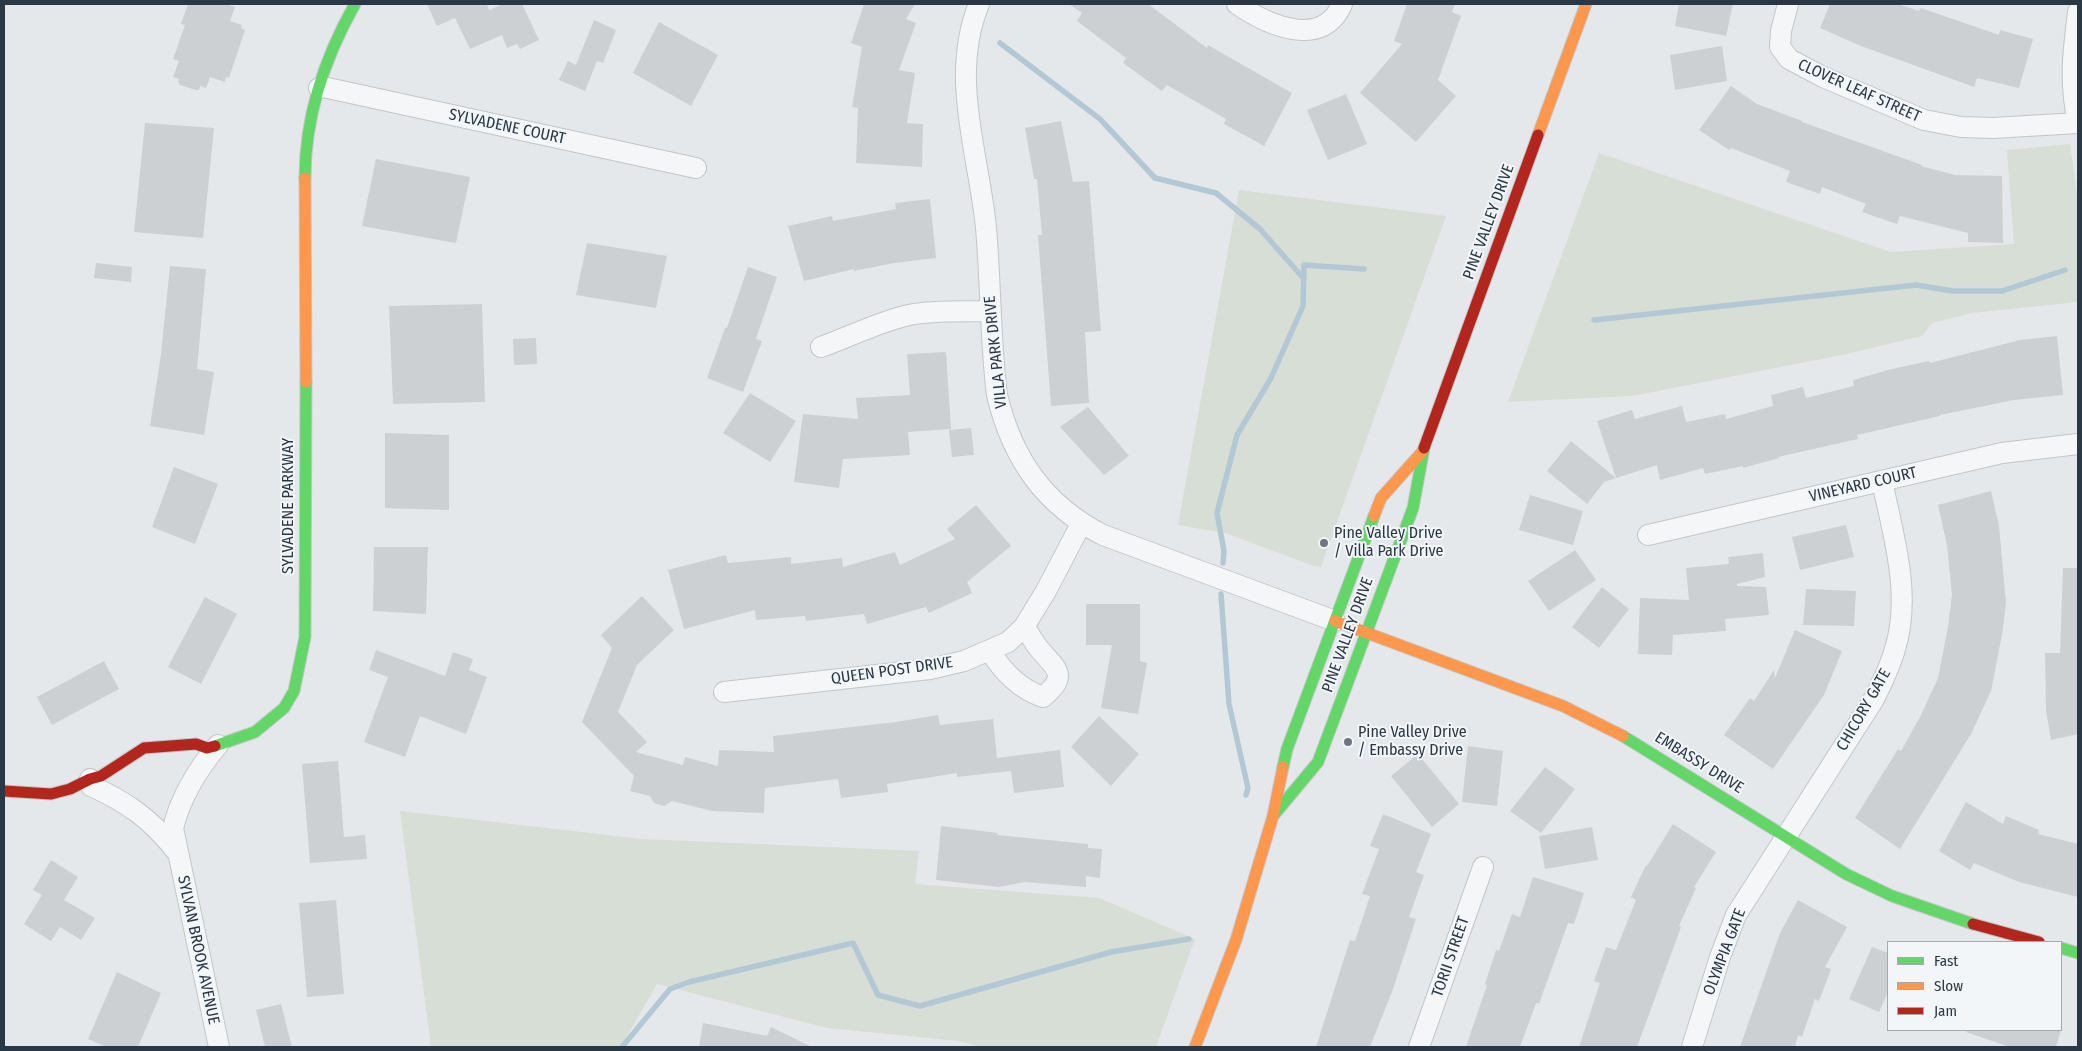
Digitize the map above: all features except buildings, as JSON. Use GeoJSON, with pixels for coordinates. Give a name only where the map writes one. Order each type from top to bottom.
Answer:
{"type":"FeatureCollection","features":[{"type":"Feature","properties":{"kind":"street","name":"SYLVADENE PARKWAY"},"geometry":{"type":"LineString","coordinates":[[4,791],[51,794],[70,789],[101,776],[144,748],[196,744],[206,748],[233,742],[240,736],[255,732],[284,708],[294,691],[304,644],[306,234],[304,180],[314,101],[329,56],[355,4]]}},
{"type":"Feature","properties":{"kind":"street","name":"VILLA PARK DRIVE"},"geometry":{"type":"LineString","coordinates":[[979,4],[971,30],[965,74],[969,120],[986,228],[998,395],[1003,418],[1022,463],[1046,494],[1081,524],[1148,553],[1229,580],[1335,621]]}},
{"type":"Feature","properties":{"kind":"street"},"geometry":{"type":"LineString","coordinates":[[1238,4],[1272,22],[1296,31],[1326,25],[1339,11],[1342,4]]}},
{"type":"Feature","properties":{"kind":"street","name":"PINE VALLEY DRIVE"},"geometry":{"type":"LineString","coordinates":[[1273,816],[1318,762],[1413,508],[1422,452],[1586,4]]}},
{"type":"Feature","properties":{"kind":"street","name":"CLOVER LEAF STREET"},"geometry":{"type":"LineString","coordinates":[[1788,4],[1781,31],[1780,47],[1789,59],[1824,77],[1924,120],[1961,127],[1994,128],[2078,123]]}},
{"type":"Feature","properties":{"kind":"street"},"geometry":{"type":"LineString","coordinates":[[2078,12],[2072,69],[2072,96],[2078,123]]}},
{"type":"Feature","properties":{"kind":"street","name":"SYLVADENE COURT"},"geometry":{"type":"LineString","coordinates":[[319,88],[332,89],[696,168]]}},
{"type":"Feature","properties":{"kind":"street"},"geometry":{"type":"LineString","coordinates":[[821,347],[910,314],[991,311]]}},
{"type":"Feature","properties":{"kind":"street","name":"VINEYARD COURT"},"geometry":{"type":"LineString","coordinates":[[1648,535],[2002,453],[2078,444]]}},
{"type":"Feature","properties":{"kind":"street","name":"PINE VALLEY DRIVE"},"geometry":{"type":"LineString","coordinates":[[1195,1047],[1236,940],[1273,816],[1287,749],[1381,498],[1422,452]]}},
{"type":"Feature","properties":{"kind":"street","name":"CHICORY GATE"},"geometry":{"type":"LineString","coordinates":[[1785,837],[1874,699],[1896,648],[1902,610],[1902,589],[1882,481]]}},
{"type":"Feature","properties":{"kind":"street","name":"QUEEN POST DRIVE"},"geometry":{"type":"LineString","coordinates":[[724,692],[930,669],[964,661],[990,651],[1008,642],[1024,627],[1046,592],[1081,524]]}},
{"type":"Feature","properties":{"kind":"street","name":"EMBASSY DRIVE"},"geometry":{"type":"LineString","coordinates":[[1335,621],[1562,706],[1594,720],[1680,769],[1846,874],[1899,900],[1952,918],[2035,941]]}},
{"type":"Feature","properties":{"kind":"street"},"geometry":{"type":"LineString","coordinates":[[990,651],[1007,675],[1032,693],[1043,697],[1056,686],[1058,677],[1055,666],[1024,627]]}},
{"type":"Feature","properties":{"kind":"street","name":"SYLVAN BROOK AVENUE"},"geometry":{"type":"LineString","coordinates":[[218,745],[205,760],[182,797],[173,828],[218,1047]]}},
{"type":"Feature","properties":{"kind":"street","name":"SYLVAN BROOK AVENUE"},"geometry":{"type":"LineString","coordinates":[[90,779],[91,786],[109,794],[144,816],[177,853]]}},
{"type":"Feature","properties":{"kind":"street","name":"OLYMPIA GATE"},"geometry":{"type":"LineString","coordinates":[[1692,1047],[1720,957],[1736,915],[1785,837]]}},
{"type":"Feature","properties":{"kind":"street","name":"TORII STREET"},"geometry":{"type":"LineString","coordinates":[[1419,1047],[1483,868]]}},
{"type":"Feature","properties":{"kind":"street"},"geometry":{"type":"LineString","coordinates":[[2062,948],[2078,953]]}},
{"type":"Feature","properties":{"kind":"shaded area"},"geometry":{"type":"Polygon","coordinates":[[[2070,144],[2078,200],[2078,302],[1972,313],[1932,323],[1922,336],[1842,355],[1632,396],[1508,402],[1599,153],[1891,252],[2014,244],[2007,150],[2070,144]]]}},
{"type":"Feature","properties":{"kind":"shaded area"},"geometry":{"type":"Polygon","coordinates":[[[1239,190],[1446,216],[1321,567],[1225,533],[1178,525],[1239,190]]]}},
{"type":"Feature","properties":{"kind":"shaded area"},"geometry":{"type":"Polygon","coordinates":[[[400,811],[642,839],[919,851],[915,884],[1099,898],[1195,939],[1156,1047],[980,1047],[959,1041],[827,1028],[657,984],[621,1047],[431,1047],[400,811]]]}},
{"type":"Feature","properties":{"kind":"waterway"},"geometry":{"type":"LineString","coordinates":[[1000,43],[1100,119],[1155,178],[1216,193],[1260,229],[1304,279]]}},
{"type":"Feature","properties":{"kind":"waterway"},"geometry":{"type":"LineString","coordinates":[[1223,563],[1224,551],[1217,513],[1237,435],[1271,378],[1303,306],[1304,265],[1364,269]]}},
{"type":"Feature","properties":{"kind":"waterway"},"geometry":{"type":"LineString","coordinates":[[1594,320],[1916,285],[1953,291],[2002,291],[2065,270]]}},
{"type":"Feature","properties":{"kind":"waterway"},"geometry":{"type":"LineString","coordinates":[[1221,594],[1229,704],[1248,788],[1246,795]]}},
{"type":"Feature","properties":{"kind":"waterway"},"geometry":{"type":"LineString","coordinates":[[622,1047],[670,989],[689,982],[853,943],[878,995],[920,1006],[1111,952],[1189,939]]}},
{"type":"Feature","properties":{"kind":"traffic: fast"},"geometry":{"type":"LineString","coordinates":[[305,178],[309,132],[319,88],[326,66],[355,4]]}},
{"type":"Feature","properties":{"kind":"traffic: fast"},"geometry":{"type":"LineString","coordinates":[[215,746],[255,732],[284,708],[294,691],[305,637],[306,382]]}},
{"type":"Feature","properties":{"kind":"traffic: fast"},"geometry":{"type":"LineString","coordinates":[[1273,816],[1318,762],[1413,508],[1424,448]]}},
{"type":"Feature","properties":{"kind":"traffic: fast"},"geometry":{"type":"LineString","coordinates":[[1283,767],[1287,749],[1374,516]]}},
{"type":"Feature","properties":{"kind":"traffic: fast"},"geometry":{"type":"LineString","coordinates":[[1623,736],[1846,874],[1892,896],[1973,924]]}},
{"type":"Feature","properties":{"kind":"traffic: fast"},"geometry":{"type":"LineString","coordinates":[[2062,948],[2078,953]]}},
{"type":"Feature","properties":{"kind":"traffic: slow"},"geometry":{"type":"LineString","coordinates":[[1538,135],[1586,4]]}},
{"type":"Feature","properties":{"kind":"traffic: slow"},"geometry":{"type":"LineString","coordinates":[[305,178],[306,382]]}},
{"type":"Feature","properties":{"kind":"traffic: slow"},"geometry":{"type":"LineString","coordinates":[[1374,516],[1381,498],[1422,452]]}},
{"type":"Feature","properties":{"kind":"traffic: slow"},"geometry":{"type":"LineString","coordinates":[[1335,621],[1563,706],[1623,736]]}},
{"type":"Feature","properties":{"kind":"traffic: slow"},"geometry":{"type":"LineString","coordinates":[[1195,1047],[1236,940],[1273,816],[1283,767]]}},
{"type":"Feature","properties":{"kind":"traffic: jam"},"geometry":{"type":"LineString","coordinates":[[1424,448],[1538,135]]}},
{"type":"Feature","properties":{"kind":"traffic: jam"},"geometry":{"type":"LineString","coordinates":[[4,791],[51,794],[70,789],[101,776],[144,748],[196,744],[207,748],[215,746]]}},
{"type":"Feature","properties":{"kind":"traffic: jam"},"geometry":{"type":"LineString","coordinates":[[1973,924],[2035,941]]}},
{"type":"Feature","properties":{"kind":"place","name":"Pine Valley Drive / Villa Park Drive"},"geometry":{"type":"Point","coordinates":[1324,543]}},
{"type":"Feature","properties":{"kind":"place","name":"Pine Valley Drive / Embassy Drive"},"geometry":{"type":"Point","coordinates":[1348,742]}}]}
